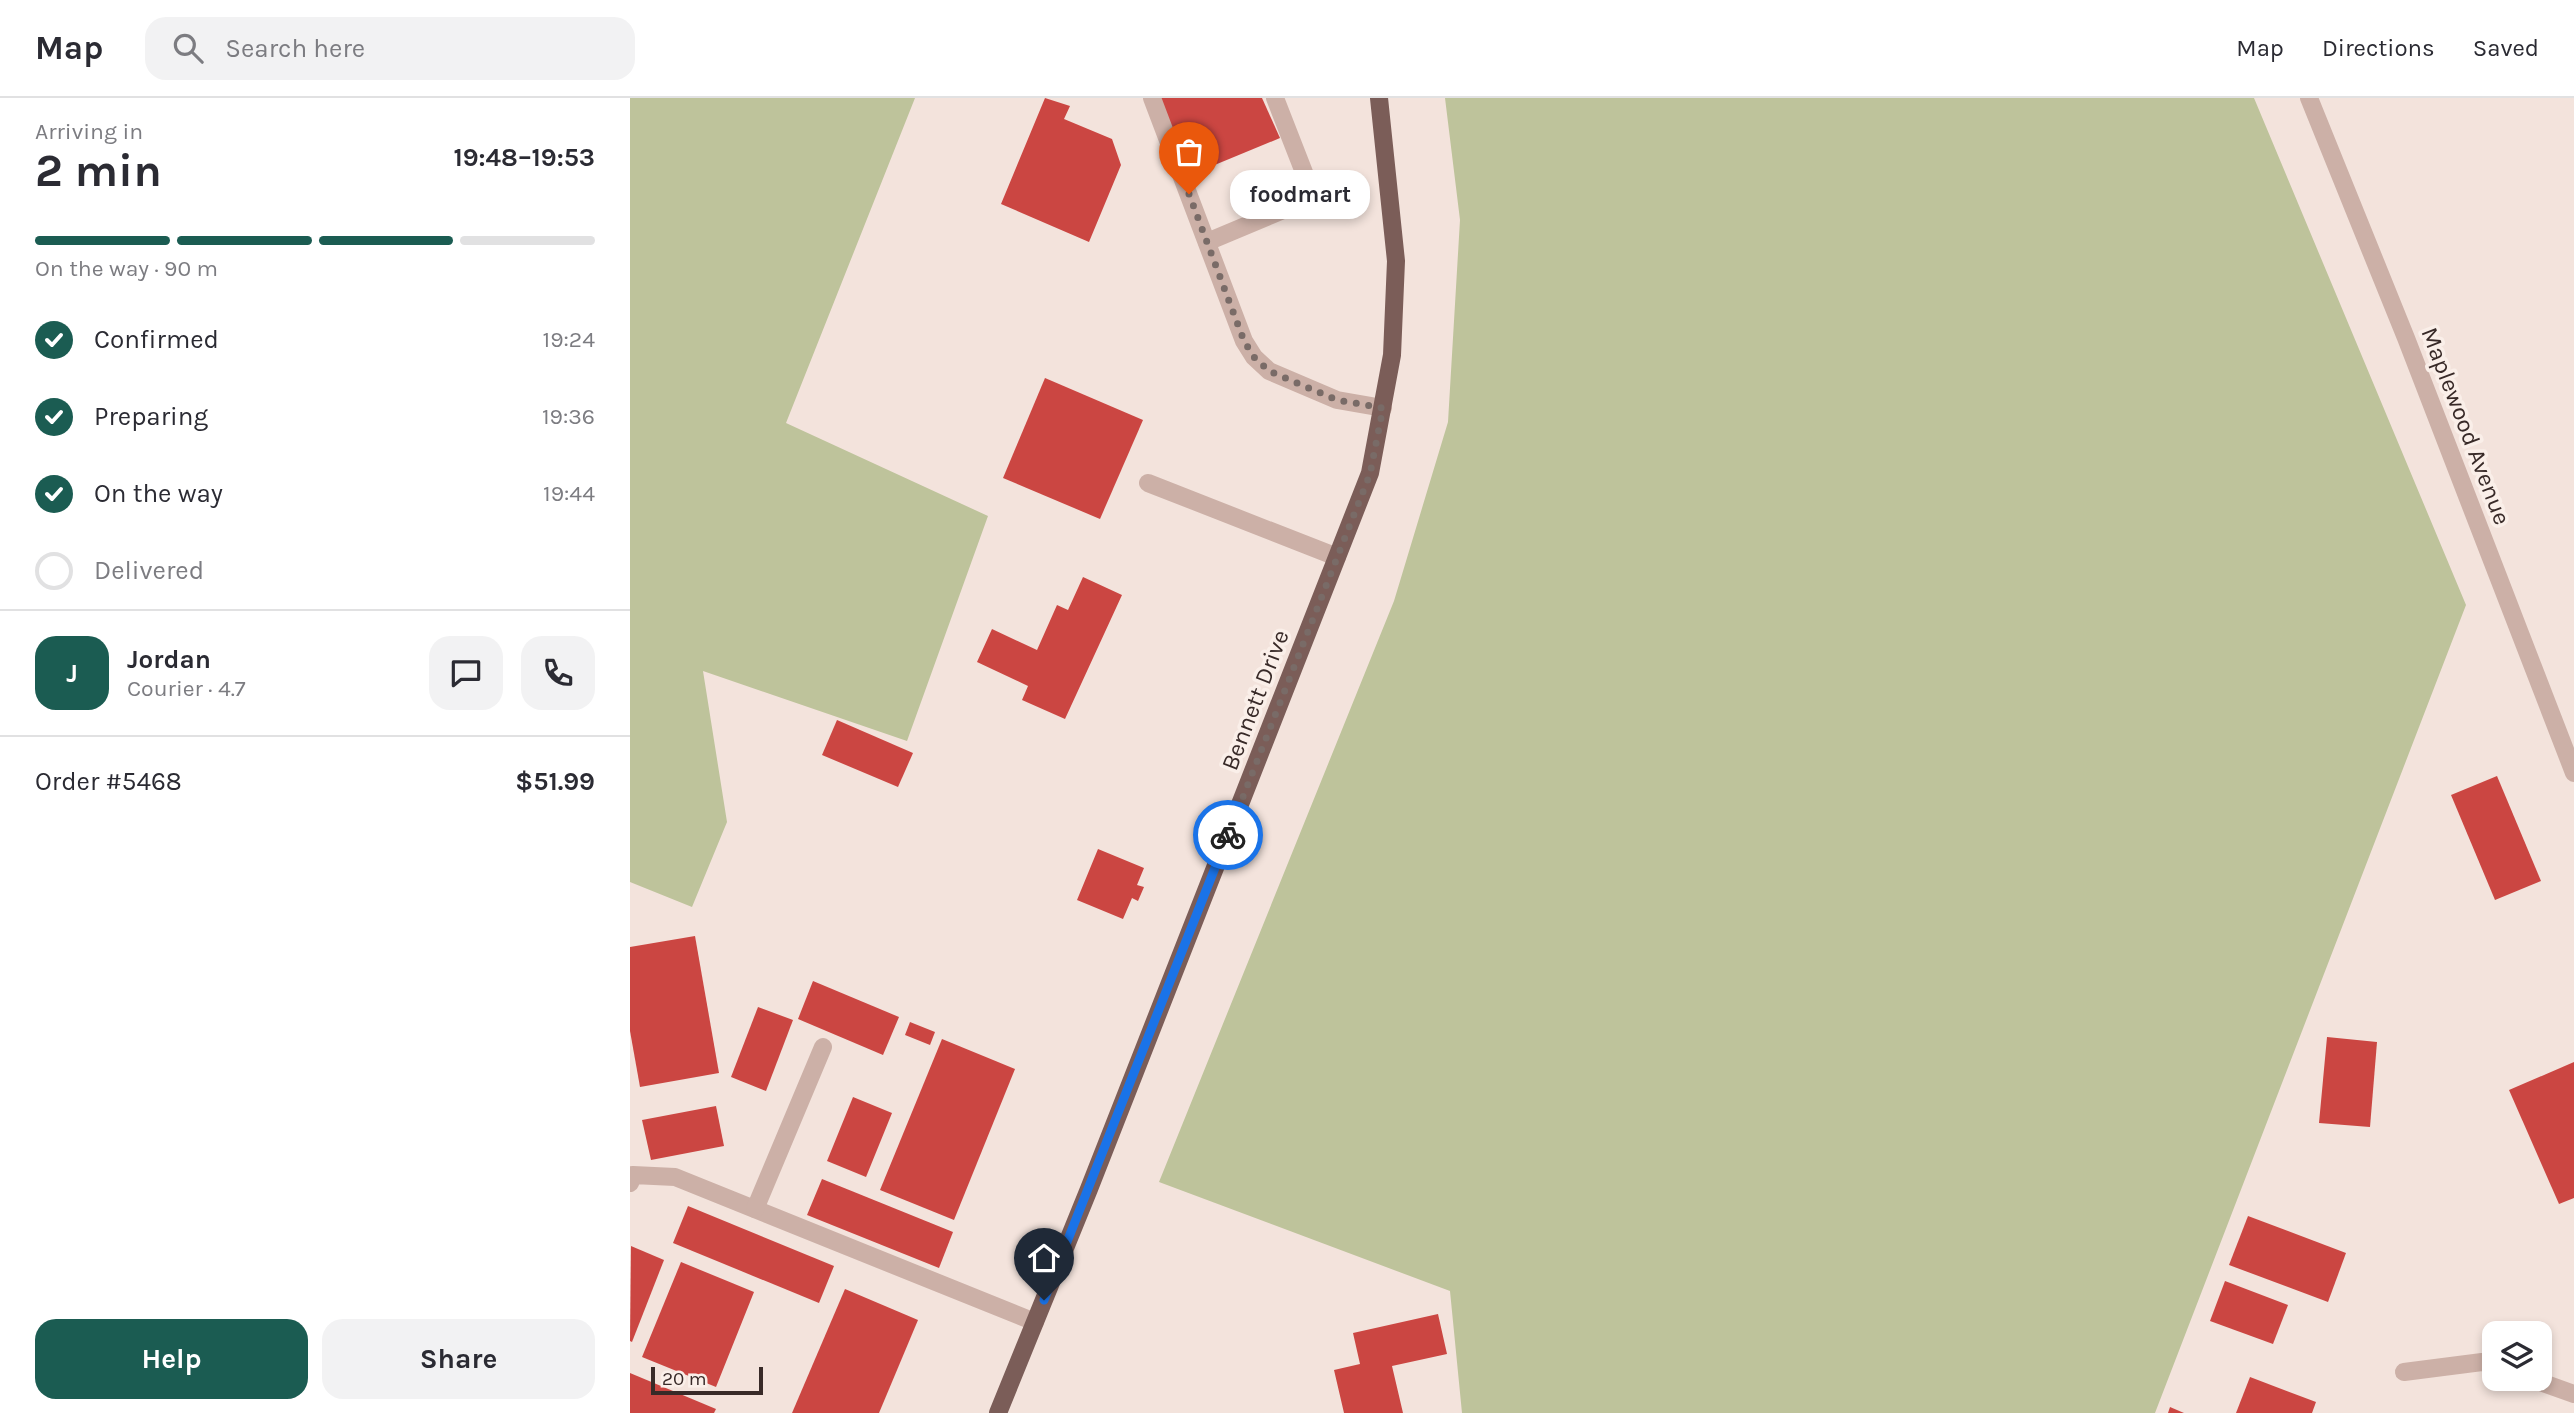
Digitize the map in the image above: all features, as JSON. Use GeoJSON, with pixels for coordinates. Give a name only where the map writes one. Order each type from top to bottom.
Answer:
{"type":"FeatureCollection","features":[{"type":"Feature","properties":{"kind":"main road","name":"Bennett Drive"},"geometry":{"type":"LineString","coordinates":[[998,1413],[1370,474],[1392,355],[1396,261],[1378,98]]}},
{"type":"Feature","properties":{"kind":"street"},"geometry":{"type":"LineString","coordinates":[[1152,98],[1244,341],[1254,357],[1269,371],[1337,400],[1383,408]]}},
{"type":"Feature","properties":{"kind":"street"},"geometry":{"type":"LineString","coordinates":[[1207,242],[1300,203],[1304,197],[1307,180],[1275,98]]}},
{"type":"Feature","properties":{"kind":"street","name":"Maplewood Avenue"},"geometry":{"type":"LineString","coordinates":[[2309,98],[2406,338],[2574,773]]}},
{"type":"Feature","properties":{"kind":"street"},"geometry":{"type":"LineString","coordinates":[[1148,482],[1337,558]]}},
{"type":"Feature","properties":{"kind":"street"},"geometry":{"type":"LineString","coordinates":[[755,1209],[823,1047]]}},
{"type":"Feature","properties":{"kind":"street"},"geometry":{"type":"LineString","coordinates":[[630,1184],[633,1175],[675,1177],[1035,1322]]}},
{"type":"Feature","properties":{"kind":"street"},"geometry":{"type":"LineString","coordinates":[[2404,1372],[2482,1362]]}},
{"type":"Feature","properties":{"kind":"street"},"geometry":{"type":"LineString","coordinates":[[2552,1386],[2574,1394]]}},
{"type":"Feature","properties":{"kind":"green space"},"geometry":{"type":"Polygon","coordinates":[[[630,98],[915,98],[786,423],[988,516],[907,741],[703,671],[727,822],[692,907],[630,882],[630,98]]]}},
{"type":"Feature","properties":{"kind":"green space"},"geometry":{"type":"Polygon","coordinates":[[[1445,98],[2254,98],[2466,605],[2155,1413],[1462,1413],[1450,1291],[1159,1182],[1394,601],[1448,422],[1460,220],[1445,98]]]}},
{"type":"Feature","properties":{"kind":"building"},"geometry":{"type":"Polygon","coordinates":[[[1045,98],[1070,106],[1064,119],[1112,139],[1121,165],[1089,242],[1001,204],[1045,98]]]}},
{"type":"Feature","properties":{"kind":"building"},"geometry":{"type":"Polygon","coordinates":[[[1156,98],[1262,98],[1280,138],[1188,176],[1156,98]]]}},
{"type":"Feature","properties":{"kind":"building"},"geometry":{"type":"Polygon","coordinates":[[[1045,378],[1143,420],[1100,519],[1003,478],[1045,378]]]}},
{"type":"Feature","properties":{"kind":"building"},"geometry":{"type":"Polygon","coordinates":[[[1083,577],[1122,595],[1065,719],[1022,700],[1028,686],[977,662],[992,629],[1037,650],[1057,605],[1068,610],[1083,577]]]}},
{"type":"Feature","properties":{"kind":"building"},"geometry":{"type":"Polygon","coordinates":[[[837,720],[913,753],[898,787],[822,755],[837,720]]]}},
{"type":"Feature","properties":{"kind":"building"},"geometry":{"type":"Polygon","coordinates":[[[2497,776],[2541,881],[2495,900],[2451,795],[2497,776]]]}},
{"type":"Feature","properties":{"kind":"building"},"geometry":{"type":"Polygon","coordinates":[[[1098,849],[1144,868],[1137,885],[1144,887],[1138,901],[1132,898],[1123,919],[1077,900],[1098,849]]]}},
{"type":"Feature","properties":{"kind":"building"},"geometry":{"type":"Polygon","coordinates":[[[695,936],[719,1073],[640,1087],[630,1031],[630,947],[695,936]]]}},
{"type":"Feature","properties":{"kind":"building"},"geometry":{"type":"Polygon","coordinates":[[[813,981],[899,1017],[883,1055],[798,1019],[813,981]]]}},
{"type":"Feature","properties":{"kind":"building"},"geometry":{"type":"Polygon","coordinates":[[[758,1007],[793,1020],[766,1091],[731,1077],[758,1007]]]}},
{"type":"Feature","properties":{"kind":"building"},"geometry":{"type":"Polygon","coordinates":[[[910,1022],[935,1032],[930,1045],[905,1035],[910,1022]]]}},
{"type":"Feature","properties":{"kind":"building"},"geometry":{"type":"Polygon","coordinates":[[[2327,1037],[2377,1042],[2370,1127],[2319,1123],[2327,1037]]]}},
{"type":"Feature","properties":{"kind":"building"},"geometry":{"type":"Polygon","coordinates":[[[942,1039],[1015,1069],[954,1220],[880,1190],[942,1039]]]}},
{"type":"Feature","properties":{"kind":"building"},"geometry":{"type":"Polygon","coordinates":[[[2574,1062],[2574,1198],[2559,1204],[2509,1090],[2574,1062]]]}},
{"type":"Feature","properties":{"kind":"building"},"geometry":{"type":"Polygon","coordinates":[[[853,1097],[892,1113],[866,1177],[827,1161],[853,1097]]]}},
{"type":"Feature","properties":{"kind":"building"},"geometry":{"type":"Polygon","coordinates":[[[716,1106],[724,1146],[651,1160],[642,1120],[716,1106]]]}},
{"type":"Feature","properties":{"kind":"building"},"geometry":{"type":"Polygon","coordinates":[[[822,1179],[953,1232],[939,1268],[807,1215],[822,1179]]]}},
{"type":"Feature","properties":{"kind":"building"},"geometry":{"type":"Polygon","coordinates":[[[688,1206],[834,1266],[819,1303],[673,1243],[688,1206]]]}},
{"type":"Feature","properties":{"kind":"building"},"geometry":{"type":"Polygon","coordinates":[[[2248,1216],[2346,1253],[2328,1302],[2229,1265],[2248,1216]]]}},
{"type":"Feature","properties":{"kind":"building"},"geometry":{"type":"Polygon","coordinates":[[[631,1246],[664,1260],[632,1342],[630,1341],[631,1246]]]}},
{"type":"Feature","properties":{"kind":"building"},"geometry":{"type":"Polygon","coordinates":[[[681,1262],[754,1292],[716,1387],[642,1357],[681,1262]]]}},
{"type":"Feature","properties":{"kind":"building"},"geometry":{"type":"Polygon","coordinates":[[[2225,1281],[2288,1305],[2273,1344],[2210,1321],[2225,1281]]]}},
{"type":"Feature","properties":{"kind":"building"},"geometry":{"type":"Polygon","coordinates":[[[845,1289],[918,1320],[879,1413],[792,1413],[845,1289]]]}},
{"type":"Feature","properties":{"kind":"building"},"geometry":{"type":"Polygon","coordinates":[[[1438,1314],[1447,1354],[1392,1366],[1403,1413],[1344,1413],[1334,1370],[1360,1364],[1353,1333],[1438,1314]]]}},
{"type":"Feature","properties":{"kind":"building"},"geometry":{"type":"Polygon","coordinates":[[[630,1373],[716,1409],[714,1413],[630,1413],[630,1373]]]}},
{"type":"Feature","properties":{"kind":"building"},"geometry":{"type":"Polygon","coordinates":[[[2250,1377],[2316,1402],[2312,1413],[2236,1413],[2250,1377]]]}},
{"type":"Feature","properties":{"kind":"building"},"geometry":{"type":"Polygon","coordinates":[[[2170,1407],[2184,1413],[2168,1413],[2170,1407]]]}},
{"type":"Feature","properties":{"kind":"way so far"},"geometry":{"type":"LineString","coordinates":[[1189,194],[1244,341],[1254,357],[1269,371],[1337,400],[1383,408],[1370,474],[1228,835]]}},
{"type":"Feature","properties":{"kind":"place","name":"foodmart"},"geometry":{"type":"Point","coordinates":[1189,194]}},
{"type":"Feature","properties":{"kind":"route"},"geometry":{"type":"LineString","coordinates":[[1044,1300],[1228,835]]}}]}
